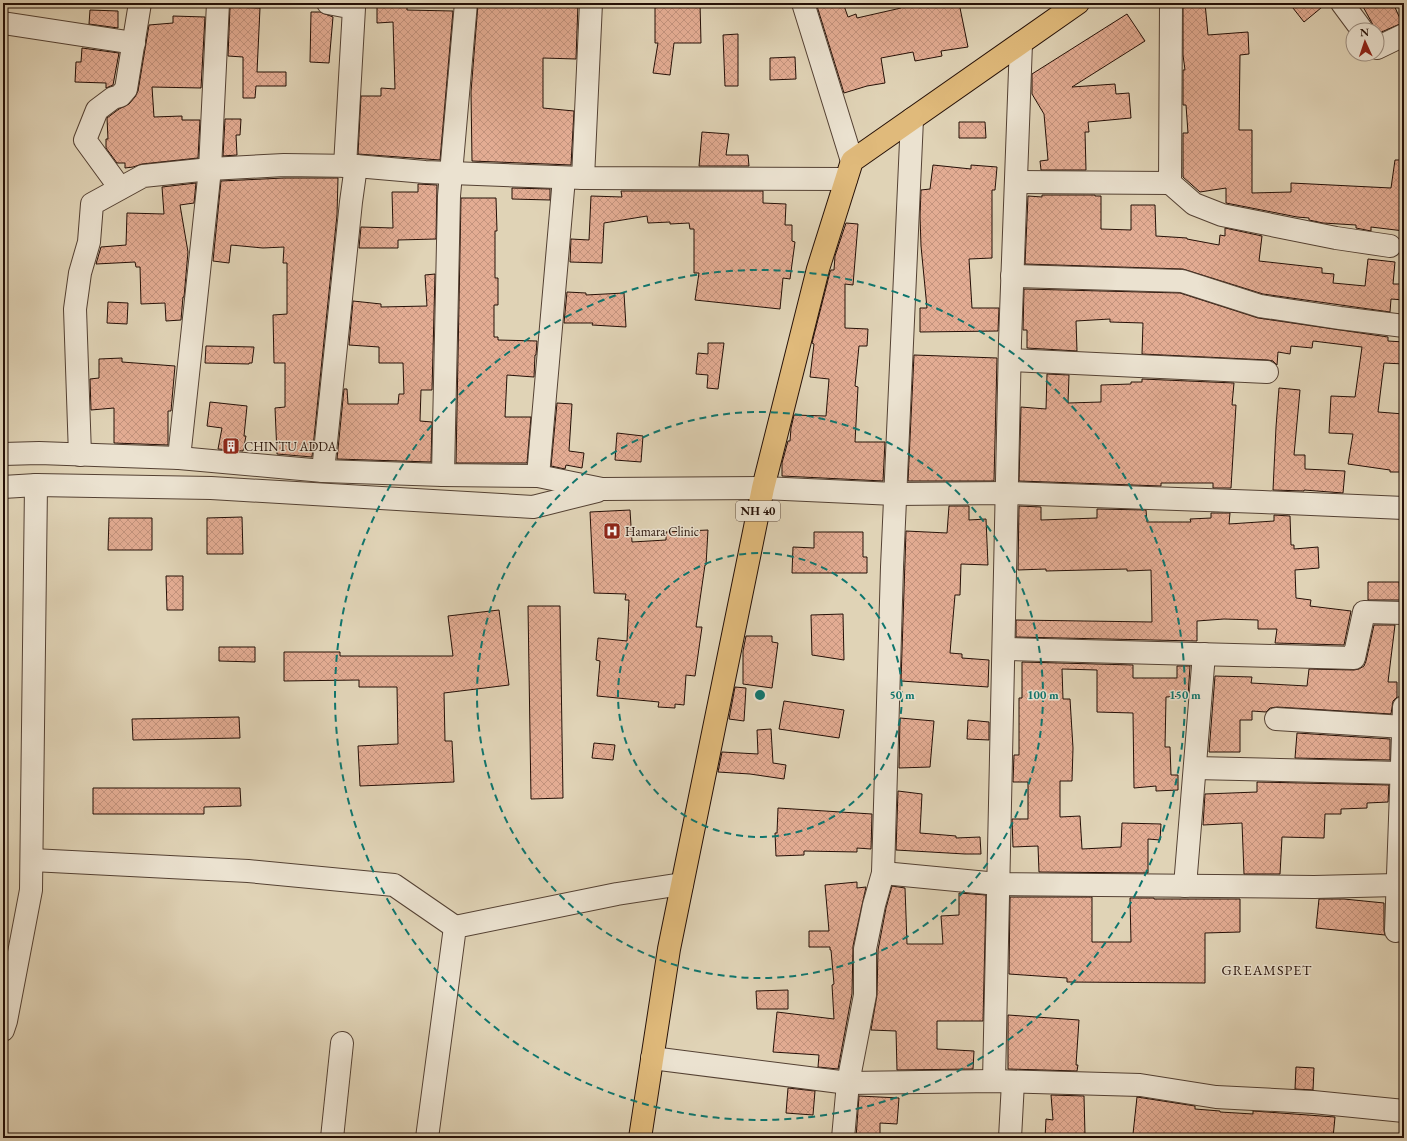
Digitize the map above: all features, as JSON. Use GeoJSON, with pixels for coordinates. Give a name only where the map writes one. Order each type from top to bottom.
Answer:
{"type":"FeatureCollection","features":[{"type":"Feature","properties":{"kind":"highway"},"geometry":{"type":"LineString","coordinates":[[849,170],[912,119],[1078,3]]}},
{"type":"Feature","properties":{"kind":"highway","name":"NH 40"},"geometry":{"type":"LineString","coordinates":[[640,1138],[668,949],[763,488],[818,269],[849,170]]}},
{"type":"Feature","properties":{"kind":"street"},"geometry":{"type":"LineString","coordinates":[[120,188],[85,140],[97,110],[114,98],[120,96],[126,89],[140,3]]}},
{"type":"Feature","properties":{"kind":"street"},"geometry":{"type":"LineString","coordinates":[[179,458],[210,169],[218,3]]}},
{"type":"Feature","properties":{"kind":"street"},"geometry":{"type":"LineString","coordinates":[[323,471],[351,202],[350,166],[354,8],[328,3]]}},
{"type":"Feature","properties":{"kind":"street"},"geometry":{"type":"LineString","coordinates":[[443,475],[449,196],[466,3]]}},
{"type":"Feature","properties":{"kind":"street"},"geometry":{"type":"LineString","coordinates":[[538,476],[574,178],[591,3]]}},
{"type":"Feature","properties":{"kind":"street"},"geometry":{"type":"LineString","coordinates":[[80,455],[75,309],[80,273],[89,242],[92,204],[143,176],[210,169],[284,165],[350,166],[451,173],[574,178],[849,170],[803,3]]}},
{"type":"Feature","properties":{"kind":"street"},"geometry":{"type":"LineString","coordinates":[[1170,183],[1171,3]]}},
{"type":"Feature","properties":{"kind":"street"},"geometry":{"type":"LineString","coordinates":[[1342,3],[1356,22]]}},
{"type":"Feature","properties":{"kind":"street"},"geometry":{"type":"LineString","coordinates":[[3,23],[134,43]]}},
{"type":"Feature","properties":{"kind":"street"},"geometry":{"type":"LineString","coordinates":[[1385,44],[1404,35]]}},
{"type":"Feature","properties":{"kind":"street"},"geometry":{"type":"LineString","coordinates":[[1010,1138],[1003,1082],[998,884],[1012,276],[1022,43]]}},
{"type":"Feature","properties":{"kind":"street"},"geometry":{"type":"LineString","coordinates":[[843,1138],[848,1083],[865,995],[865,949],[874,904],[883,873],[895,494],[912,119]]}},
{"type":"Feature","properties":{"kind":"street"},"geometry":{"type":"LineString","coordinates":[[1016,182],[1170,183],[1194,204],[1222,215],[1336,238],[1390,246]]}},
{"type":"Feature","properties":{"kind":"street"},"geometry":{"type":"LineString","coordinates":[[1012,276],[1182,281],[1260,306],[1404,326]]}},
{"type":"Feature","properties":{"kind":"street"},"geometry":{"type":"LineString","coordinates":[[1010,360],[1267,372]]}},
{"type":"Feature","properties":{"kind":"street"},"geometry":{"type":"LineString","coordinates":[[3,454],[39,453],[179,458],[323,471],[443,475],[538,476],[602,489],[763,488],[895,494],[1007,493],[1254,501],[1404,508]]}},
{"type":"Feature","properties":{"kind":"street"},"geometry":{"type":"LineString","coordinates":[[108,456],[110,486]]}},
{"type":"Feature","properties":{"kind":"street"},"geometry":{"type":"LineString","coordinates":[[3,487],[36,485],[211,488],[533,507],[602,489]]}},
{"type":"Feature","properties":{"kind":"street"},"geometry":{"type":"LineString","coordinates":[[3,1030],[31,890],[36,485]]}},
{"type":"Feature","properties":{"kind":"street"},"geometry":{"type":"LineString","coordinates":[[1004,649],[1354,658],[1364,612],[1404,613]]}},
{"type":"Feature","properties":{"kind":"street"},"geometry":{"type":"LineString","coordinates":[[1185,886],[1204,654]]}},
{"type":"Feature","properties":{"kind":"street"},"geometry":{"type":"LineString","coordinates":[[1276,719],[1404,720],[1396,931]]}},
{"type":"Feature","properties":{"kind":"street"},"geometry":{"type":"LineString","coordinates":[[1195,768],[1401,773]]}},
{"type":"Feature","properties":{"kind":"street"},"geometry":{"type":"LineString","coordinates":[[32,860],[248,871],[394,885],[455,926],[617,894],[682,884]]}},
{"type":"Feature","properties":{"kind":"street"},"geometry":{"type":"LineString","coordinates":[[883,873],[998,884],[1314,887],[1397,885]]}},
{"type":"Feature","properties":{"kind":"street"},"geometry":{"type":"LineString","coordinates":[[427,1138],[455,926]]}},
{"type":"Feature","properties":{"kind":"street"},"geometry":{"type":"LineString","coordinates":[[332,1138],[342,1043]]}},
{"type":"Feature","properties":{"kind":"street"},"geometry":{"type":"LineString","coordinates":[[652,1058],[848,1083],[1003,1082],[1140,1085],[1216,1097],[1313,1102],[1404,1111]]}},
{"type":"Feature","properties":{"kind":"building"},"geometry":{"type":"Polygon","coordinates":[[[578,3],[576,59],[543,58],[543,108],[574,111],[571,165],[472,161],[471,92],[478,4],[578,3]]]}},
{"type":"Feature","properties":{"kind":"building"},"geometry":{"type":"Polygon","coordinates":[[[655,3],[700,3],[701,43],[674,43],[670,75],[653,73],[658,43],[655,43],[655,3]]]}},
{"type":"Feature","properties":{"kind":"building"},"geometry":{"type":"Polygon","coordinates":[[[816,3],[843,3],[848,17],[856,14],[857,18],[901,8],[900,3],[959,3],[968,47],[941,51],[942,56],[915,61],[913,52],[881,58],[885,83],[867,86],[844,93],[816,3]]]}},
{"type":"Feature","properties":{"kind":"building"},"geometry":{"type":"Polygon","coordinates":[[[1183,3],[1205,3],[1208,35],[1248,32],[1249,54],[1240,55],[1239,130],[1252,130],[1252,193],[1291,192],[1291,183],[1391,188],[1395,160],[1404,160],[1404,231],[1371,227],[1371,231],[1356,228],[1356,225],[1323,223],[1309,220],[1309,218],[1226,203],[1226,188],[1200,192],[1183,177],[1183,133],[1188,133],[1186,105],[1183,105],[1183,70],[1185,70],[1183,55],[1183,3]]]}},
{"type":"Feature","properties":{"kind":"building"},"geometry":{"type":"Polygon","coordinates":[[[1289,3],[1327,3],[1304,22],[1289,3]]]}},
{"type":"Feature","properties":{"kind":"building"},"geometry":{"type":"Polygon","coordinates":[[[1361,3],[1393,3],[1402,23],[1385,30],[1385,22],[1371,22],[1361,3]]]}},
{"type":"Feature","properties":{"kind":"building"},"geometry":{"type":"Polygon","coordinates":[[[407,6],[407,10],[453,11],[440,160],[358,154],[361,96],[381,96],[381,88],[395,89],[393,22],[377,23],[377,7],[407,6]]]}},
{"type":"Feature","properties":{"kind":"building"},"geometry":{"type":"Polygon","coordinates":[[[230,7],[260,8],[257,72],[286,72],[286,86],[256,86],[255,98],[243,98],[243,57],[228,56],[230,7]]]}},
{"type":"Feature","properties":{"kind":"building"},"geometry":{"type":"Polygon","coordinates":[[[90,10],[118,11],[118,28],[89,24],[90,10]]]}},
{"type":"Feature","properties":{"kind":"building"},"geometry":{"type":"Polygon","coordinates":[[[311,12],[320,12],[333,17],[329,63],[310,62],[311,12]]]}},
{"type":"Feature","properties":{"kind":"building"},"geometry":{"type":"Polygon","coordinates":[[[1127,14],[1145,41],[1072,87],[1115,84],[1116,94],[1129,93],[1131,118],[1088,122],[1089,132],[1085,132],[1086,170],[1041,170],[1040,161],[1048,160],[1044,114],[1032,94],[1032,74],[1127,14]]]}},
{"type":"Feature","properties":{"kind":"building"},"geometry":{"type":"Polygon","coordinates":[[[173,16],[205,17],[201,88],[152,87],[154,117],[182,116],[182,120],[200,120],[198,158],[142,164],[125,168],[125,163],[117,163],[106,148],[106,139],[108,139],[107,118],[129,104],[138,91],[149,25],[173,23],[173,16]]]}},
{"type":"Feature","properties":{"kind":"building"},"geometry":{"type":"Polygon","coordinates":[[[738,34],[738,86],[725,86],[723,35],[738,34]]]}},
{"type":"Feature","properties":{"kind":"building"},"geometry":{"type":"Polygon","coordinates":[[[82,48],[119,53],[113,85],[106,88],[106,83],[75,82],[76,62],[81,62],[82,48]]]}},
{"type":"Feature","properties":{"kind":"building"},"geometry":{"type":"Polygon","coordinates":[[[795,57],[796,79],[770,80],[770,58],[795,57]]]}},
{"type":"Feature","properties":{"kind":"building"},"geometry":{"type":"Polygon","coordinates":[[[225,119],[241,119],[240,135],[236,135],[237,155],[223,156],[225,119]]]}},
{"type":"Feature","properties":{"kind":"building"},"geometry":{"type":"Polygon","coordinates":[[[959,122],[985,122],[986,138],[959,138],[959,122]]]}},
{"type":"Feature","properties":{"kind":"building"},"geometry":{"type":"Polygon","coordinates":[[[702,132],[729,134],[726,155],[748,155],[749,166],[699,166],[702,132]]]}},
{"type":"Feature","properties":{"kind":"building"},"geometry":{"type":"Polygon","coordinates":[[[933,165],[971,169],[971,165],[997,167],[995,190],[992,190],[992,258],[969,259],[972,308],[999,308],[998,331],[920,332],[920,308],[927,308],[921,246],[921,190],[930,189],[933,165]]]}},
{"type":"Feature","properties":{"kind":"building"},"geometry":{"type":"Polygon","coordinates":[[[284,178],[338,178],[337,215],[312,457],[277,454],[275,408],[285,407],[285,363],[274,363],[273,315],[287,314],[287,263],[283,263],[284,247],[263,248],[231,245],[229,263],[213,261],[221,181],[284,178]]]}},
{"type":"Feature","properties":{"kind":"building"},"geometry":{"type":"Polygon","coordinates":[[[196,183],[194,203],[180,205],[188,252],[181,320],[166,321],[165,303],[141,304],[140,267],[136,267],[135,262],[96,264],[101,247],[126,245],[127,213],[164,214],[162,187],[196,183]]]}},
{"type":"Feature","properties":{"kind":"building"},"geometry":{"type":"Polygon","coordinates":[[[418,184],[437,185],[436,239],[398,240],[398,248],[359,248],[361,227],[393,228],[392,192],[418,192],[418,184]]]}},
{"type":"Feature","properties":{"kind":"building"},"geometry":{"type":"Polygon","coordinates":[[[512,188],[550,189],[550,200],[512,199],[512,188]]]}},
{"type":"Feature","properties":{"kind":"building"},"geometry":{"type":"Polygon","coordinates":[[[621,191],[763,191],[763,203],[786,204],[785,225],[792,225],[792,241],[795,242],[790,279],[783,278],[780,309],[695,300],[699,273],[694,273],[694,229],[690,229],[689,223],[648,223],[647,216],[604,223],[602,263],[570,262],[571,239],[589,240],[591,196],[622,197],[621,191]]]}},
{"type":"Feature","properties":{"kind":"building"},"geometry":{"type":"Polygon","coordinates":[[[1042,195],[1101,196],[1101,229],[1131,230],[1131,205],[1155,205],[1156,236],[1187,238],[1219,245],[1220,235],[1225,236],[1225,228],[1262,236],[1259,261],[1322,268],[1322,273],[1334,274],[1333,283],[1365,286],[1368,259],[1395,262],[1393,284],[1404,284],[1404,300],[1391,299],[1390,312],[1263,294],[1183,269],[1025,264],[1028,196],[1042,197],[1042,195]]]}},
{"type":"Feature","properties":{"kind":"building"},"geometry":{"type":"Polygon","coordinates":[[[461,198],[496,198],[497,231],[495,231],[495,278],[498,278],[498,305],[494,305],[494,337],[498,337],[498,340],[537,341],[534,377],[507,375],[505,417],[531,417],[527,463],[456,463],[461,198]]]}},
{"type":"Feature","properties":{"kind":"building"},"geometry":{"type":"Polygon","coordinates":[[[846,223],[858,224],[853,285],[845,284],[845,328],[868,329],[867,346],[859,346],[855,386],[858,387],[855,442],[885,442],[883,481],[782,476],[782,463],[788,441],[790,441],[794,415],[826,416],[829,379],[810,377],[814,344],[812,343],[830,272],[831,270],[834,270],[835,256],[846,223]]]}},
{"type":"Feature","properties":{"kind":"building"},"geometry":{"type":"Polygon","coordinates":[[[435,274],[432,390],[421,390],[420,421],[432,422],[431,462],[337,459],[344,389],[347,389],[348,404],[398,404],[399,394],[404,394],[403,363],[379,363],[379,347],[349,345],[353,301],[381,304],[381,307],[427,306],[425,275],[435,274]]]}},
{"type":"Feature","properties":{"kind":"building"},"geometry":{"type":"Polygon","coordinates":[[[1024,289],[1180,293],[1258,318],[1388,337],[1388,341],[1404,342],[1404,364],[1384,363],[1378,412],[1404,414],[1404,472],[1390,472],[1390,470],[1348,464],[1353,434],[1329,433],[1331,396],[1355,397],[1362,347],[1313,341],[1312,348],[1291,346],[1290,354],[1278,352],[1277,365],[1273,361],[1268,360],[1142,354],[1143,323],[1110,322],[1110,319],[1076,321],[1077,351],[1027,348],[1027,330],[1023,330],[1024,289]]]}},
{"type":"Feature","properties":{"kind":"building"},"geometry":{"type":"Polygon","coordinates":[[[567,292],[586,293],[586,295],[624,293],[626,327],[592,325],[593,323],[564,323],[567,292]]]}},
{"type":"Feature","properties":{"kind":"building"},"geometry":{"type":"Polygon","coordinates":[[[108,302],[128,303],[127,324],[107,323],[108,302]]]}},
{"type":"Feature","properties":{"kind":"building"},"geometry":{"type":"Polygon","coordinates":[[[708,343],[724,343],[718,389],[707,388],[708,375],[696,374],[698,353],[708,354],[708,343]]]}},
{"type":"Feature","properties":{"kind":"building"},"geometry":{"type":"Polygon","coordinates":[[[206,346],[254,347],[252,363],[205,363],[206,346]]]}},
{"type":"Feature","properties":{"kind":"building"},"geometry":{"type":"Polygon","coordinates":[[[914,355],[997,358],[994,481],[908,481],[914,355]]]}},
{"type":"Feature","properties":{"kind":"building"},"geometry":{"type":"Polygon","coordinates":[[[122,358],[122,362],[175,366],[171,411],[168,411],[168,445],[114,443],[114,408],[91,410],[90,379],[99,378],[99,359],[122,358]]]}},
{"type":"Feature","properties":{"kind":"building"},"geometry":{"type":"Polygon","coordinates":[[[1047,374],[1069,375],[1068,403],[1101,402],[1101,385],[1131,384],[1131,382],[1142,382],[1142,379],[1234,383],[1232,405],[1236,405],[1231,488],[1213,488],[1213,483],[1161,483],[1161,486],[1019,481],[1021,407],[1046,409],[1047,374]]]}},
{"type":"Feature","properties":{"kind":"building"},"geometry":{"type":"Polygon","coordinates":[[[1279,388],[1300,390],[1294,455],[1305,455],[1305,469],[1345,471],[1343,493],[1304,490],[1273,490],[1279,388]]]}},
{"type":"Feature","properties":{"kind":"building"},"geometry":{"type":"Polygon","coordinates":[[[210,402],[247,406],[244,436],[246,436],[243,451],[218,449],[222,428],[207,426],[210,402]]]}},
{"type":"Feature","properties":{"kind":"building"},"geometry":{"type":"Polygon","coordinates":[[[557,403],[572,404],[569,451],[584,453],[582,468],[566,465],[565,469],[551,466],[557,403]]]}},
{"type":"Feature","properties":{"kind":"building"},"geometry":{"type":"Polygon","coordinates":[[[617,433],[643,436],[641,462],[615,460],[617,433]]]}},
{"type":"Feature","properties":{"kind":"building"},"geometry":{"type":"Polygon","coordinates":[[[949,506],[969,506],[969,520],[986,519],[988,565],[961,564],[960,595],[955,595],[950,653],[962,654],[962,658],[989,660],[988,687],[901,681],[906,531],[947,533],[949,506]]]}},
{"type":"Feature","properties":{"kind":"building"},"geometry":{"type":"Polygon","coordinates":[[[1019,506],[1041,507],[1041,520],[1097,518],[1097,509],[1146,510],[1147,522],[1191,522],[1190,519],[1211,518],[1211,513],[1230,513],[1229,524],[1274,521],[1274,515],[1290,516],[1291,545],[1294,545],[1294,549],[1318,547],[1319,568],[1295,570],[1296,598],[1311,600],[1310,606],[1351,611],[1344,645],[1275,643],[1277,629],[1258,629],[1258,620],[1224,619],[1197,621],[1197,641],[1016,637],[1016,620],[1152,622],[1151,570],[1018,570],[1019,506]]]}},
{"type":"Feature","properties":{"kind":"building"},"geometry":{"type":"Polygon","coordinates":[[[630,510],[632,542],[666,540],[666,532],[708,530],[706,565],[696,627],[702,627],[695,676],[686,675],[684,705],[675,704],[675,708],[658,707],[659,702],[597,696],[600,661],[596,660],[598,638],[627,641],[629,600],[625,600],[626,594],[594,593],[590,512],[630,510]]]}},
{"type":"Feature","properties":{"kind":"building"},"geometry":{"type":"Polygon","coordinates":[[[242,517],[243,554],[207,554],[207,518],[242,517]]]}},
{"type":"Feature","properties":{"kind":"building"},"geometry":{"type":"Polygon","coordinates":[[[109,518],[152,518],[152,550],[108,550],[109,518]]]}},
{"type":"Feature","properties":{"kind":"building"},"geometry":{"type":"Polygon","coordinates":[[[814,532],[863,532],[863,557],[867,557],[867,573],[792,573],[793,547],[814,548],[814,532]]]}},
{"type":"Feature","properties":{"kind":"building"},"geometry":{"type":"Polygon","coordinates":[[[166,576],[183,576],[183,610],[167,610],[166,576]]]}},
{"type":"Feature","properties":{"kind":"building"},"geometry":{"type":"Polygon","coordinates":[[[1368,582],[1399,582],[1400,600],[1368,600],[1368,582]]]}},
{"type":"Feature","properties":{"kind":"building"},"geometry":{"type":"Polygon","coordinates":[[[528,606],[560,606],[563,798],[531,799],[528,606]]]}},
{"type":"Feature","properties":{"kind":"building"},"geometry":{"type":"Polygon","coordinates":[[[499,610],[509,685],[444,693],[445,741],[452,741],[454,782],[360,786],[358,746],[398,744],[397,687],[359,687],[359,680],[284,681],[284,652],[340,652],[340,656],[453,656],[448,616],[499,610]]]}},
{"type":"Feature","properties":{"kind":"building"},"geometry":{"type":"Polygon","coordinates":[[[843,614],[844,660],[812,655],[811,615],[843,614]]]}},
{"type":"Feature","properties":{"kind":"building"},"geometry":{"type":"Polygon","coordinates":[[[1374,625],[1395,625],[1388,682],[1397,682],[1397,697],[1393,701],[1391,714],[1277,707],[1270,708],[1266,712],[1252,711],[1252,720],[1240,720],[1240,752],[1209,752],[1215,676],[1252,677],[1251,683],[1307,686],[1309,669],[1354,670],[1364,666],[1374,625]]]}},
{"type":"Feature","properties":{"kind":"building"},"geometry":{"type":"Polygon","coordinates":[[[746,636],[772,636],[772,642],[778,643],[772,688],[743,684],[743,651],[746,636]]]}},
{"type":"Feature","properties":{"kind":"building"},"geometry":{"type":"Polygon","coordinates":[[[219,647],[255,647],[255,662],[219,661],[219,647]]]}},
{"type":"Feature","properties":{"kind":"building"},"geometry":{"type":"Polygon","coordinates":[[[1022,662],[1133,665],[1133,678],[1177,678],[1177,666],[1190,666],[1188,696],[1166,697],[1165,747],[1170,747],[1171,775],[1178,775],[1178,790],[1156,791],[1156,786],[1134,788],[1133,713],[1097,712],[1097,670],[1062,669],[1063,699],[1070,699],[1073,748],[1072,781],[1060,781],[1060,817],[1080,816],[1082,849],[1121,847],[1122,823],[1161,824],[1160,840],[1148,839],[1148,873],[1039,872],[1038,846],[1013,847],[1012,819],[1028,819],[1028,782],[1013,782],[1014,755],[1019,755],[1019,698],[1022,698],[1022,662]]]}},
{"type":"Feature","properties":{"kind":"building"},"geometry":{"type":"Polygon","coordinates":[[[735,687],[746,688],[744,721],[729,719],[735,687]]]}},
{"type":"Feature","properties":{"kind":"building"},"geometry":{"type":"Polygon","coordinates":[[[784,701],[844,710],[839,738],[779,729],[784,701]]]}},
{"type":"Feature","properties":{"kind":"building"},"geometry":{"type":"Polygon","coordinates":[[[239,717],[240,738],[133,740],[132,719],[239,717]]]}},
{"type":"Feature","properties":{"kind":"building"},"geometry":{"type":"Polygon","coordinates":[[[900,718],[934,721],[930,767],[899,768],[900,718]]]}},
{"type":"Feature","properties":{"kind":"building"},"geometry":{"type":"Polygon","coordinates":[[[968,720],[989,722],[989,740],[967,739],[968,720]]]}},
{"type":"Feature","properties":{"kind":"building"},"geometry":{"type":"Polygon","coordinates":[[[771,729],[773,763],[786,765],[784,779],[750,774],[718,772],[722,752],[758,754],[757,730],[771,729]]]}},
{"type":"Feature","properties":{"kind":"building"},"geometry":{"type":"Polygon","coordinates":[[[1297,733],[1390,739],[1390,760],[1295,758],[1297,733]]]}},
{"type":"Feature","properties":{"kind":"building"},"geometry":{"type":"Polygon","coordinates":[[[594,743],[615,745],[613,760],[592,758],[594,743]]]}},
{"type":"Feature","properties":{"kind":"building"},"geometry":{"type":"Polygon","coordinates":[[[1257,782],[1389,785],[1388,802],[1367,803],[1367,808],[1341,809],[1341,814],[1325,814],[1324,838],[1282,837],[1280,874],[1244,874],[1242,823],[1203,825],[1205,794],[1257,792],[1257,782]]]}},
{"type":"Feature","properties":{"kind":"building"},"geometry":{"type":"Polygon","coordinates":[[[93,788],[240,788],[241,806],[204,807],[204,814],[93,814],[93,788]]]}},
{"type":"Feature","properties":{"kind":"building"},"geometry":{"type":"Polygon","coordinates":[[[898,791],[922,794],[920,833],[956,836],[956,838],[980,837],[981,854],[896,850],[898,791]]]}},
{"type":"Feature","properties":{"kind":"building"},"geometry":{"type":"Polygon","coordinates":[[[778,808],[872,814],[871,849],[857,848],[857,852],[804,851],[804,855],[776,856],[775,833],[777,833],[778,808]]]}},
{"type":"Feature","properties":{"kind":"building"},"geometry":{"type":"Polygon","coordinates":[[[857,882],[857,888],[866,887],[853,946],[852,994],[838,1069],[818,1067],[819,1055],[773,1052],[777,1012],[834,1019],[832,985],[834,984],[831,950],[830,947],[809,947],[809,931],[829,931],[825,885],[857,882]]]}},
{"type":"Feature","properties":{"kind":"building"},"geometry":{"type":"Polygon","coordinates":[[[892,886],[905,888],[907,944],[943,944],[941,916],[959,915],[959,893],[986,895],[983,1021],[937,1021],[937,1049],[974,1051],[973,1069],[897,1070],[896,1031],[871,1030],[877,995],[878,950],[892,886]]]}},
{"type":"Feature","properties":{"kind":"building"},"geometry":{"type":"Polygon","coordinates":[[[1010,897],[1092,897],[1092,942],[1131,942],[1130,898],[1240,899],[1240,932],[1205,933],[1205,983],[1067,982],[1067,978],[1009,974],[1010,897]]]}},
{"type":"Feature","properties":{"kind":"building"},"geometry":{"type":"Polygon","coordinates":[[[1319,899],[1344,899],[1384,903],[1385,935],[1316,928],[1319,899]]]}},
{"type":"Feature","properties":{"kind":"building"},"geometry":{"type":"Polygon","coordinates":[[[788,990],[788,1009],[757,1009],[756,991],[788,990]]]}},
{"type":"Feature","properties":{"kind":"building"},"geometry":{"type":"Polygon","coordinates":[[[1008,1015],[1079,1020],[1076,1065],[1078,1065],[1077,1071],[1008,1069],[1008,1015]]]}},
{"type":"Feature","properties":{"kind":"building"},"geometry":{"type":"Polygon","coordinates":[[[1296,1067],[1314,1068],[1313,1090],[1295,1089],[1296,1067]]]}},
{"type":"Feature","properties":{"kind":"building"},"geometry":{"type":"Polygon","coordinates":[[[788,1088],[815,1091],[813,1115],[786,1113],[788,1088]]]}},
{"type":"Feature","properties":{"kind":"building"},"geometry":{"type":"Polygon","coordinates":[[[1051,1095],[1084,1096],[1085,1135],[1060,1135],[1060,1138],[1045,1138],[1046,1119],[1053,1120],[1051,1095]]]}},
{"type":"Feature","properties":{"kind":"building"},"geometry":{"type":"Polygon","coordinates":[[[859,1096],[899,1098],[897,1124],[880,1123],[880,1138],[856,1138],[859,1096]]]}},
{"type":"Feature","properties":{"kind":"building"},"geometry":{"type":"Polygon","coordinates":[[[1137,1097],[1195,1106],[1195,1109],[1220,1112],[1253,1114],[1253,1111],[1335,1117],[1333,1138],[1191,1138],[1161,1134],[1160,1137],[1133,1134],[1137,1097]]]}},
{"type":"Feature","properties":{"kind":"place","name":"CHINTU ADDA"},"geometry":{"type":"Point","coordinates":[231,446]}},
{"type":"Feature","properties":{"kind":"place","name":"Hamara Clinic"},"geometry":{"type":"Point","coordinates":[612,531]}},
{"type":"Feature","properties":{"kind":"district","name":"GREAMSPET"},"geometry":{"type":"Point","coordinates":[1267,970]}}]}
